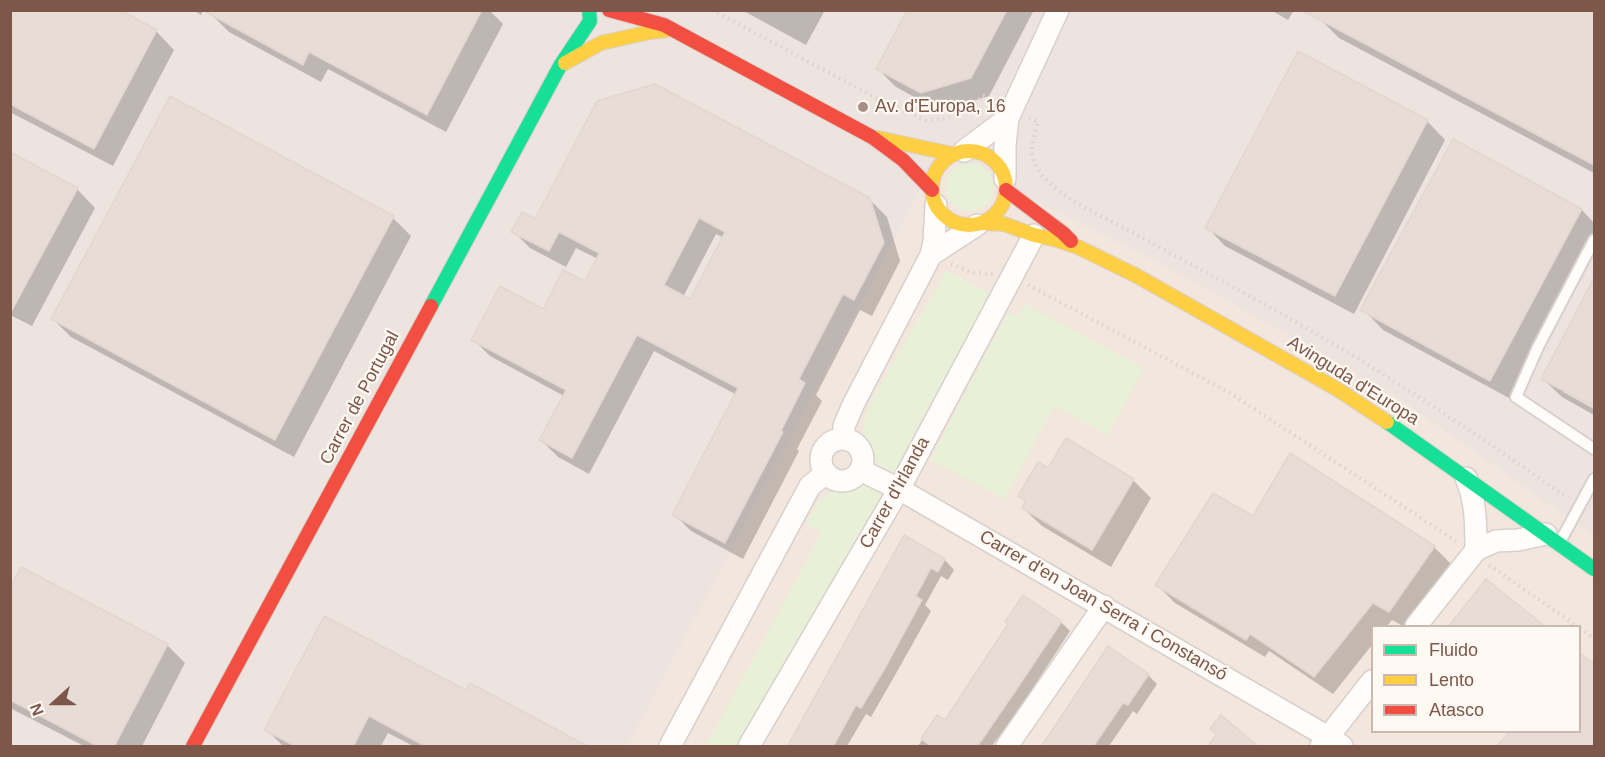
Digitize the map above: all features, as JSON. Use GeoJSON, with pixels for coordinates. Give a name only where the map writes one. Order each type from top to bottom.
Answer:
{"type":"FeatureCollection","features":[{"type":"Feature","properties":{"kind":"street","name":"Carrer de Portugal"},"geometry":{"type":"LineString","coordinates":[[193,747],[560,66],[590,21],[589,10]]}},
{"type":"Feature","properties":{"kind":"street"},"geometry":{"type":"LineString","coordinates":[[609,10],[668,27],[872,136],[903,160],[934,197],[943,215],[953,222],[965,225],[980,224]]}},
{"type":"Feature","properties":{"kind":"street"},"geometry":{"type":"LineString","coordinates":[[656,10],[668,27]]}},
{"type":"Feature","properties":{"kind":"street"},"geometry":{"type":"LineString","coordinates":[[931,255],[992,217],[999,210],[1004,200],[1006,185],[1005,146],[1010,114],[1058,10]]}},
{"type":"Feature","properties":{"kind":"street"},"geometry":{"type":"LineString","coordinates":[[560,66],[601,43],[668,27]]}},
{"type":"Feature","properties":{"kind":"street"},"geometry":{"type":"LineString","coordinates":[[844,439],[844,426],[854,403],[931,255],[934,242],[933,179],[937,169],[944,160],[1010,114]]}},
{"type":"Feature","properties":{"kind":"street"},"geometry":{"type":"LineString","coordinates":[[872,136],[958,152],[978,151],[991,157],[1000,167],[1006,185]]}},
{"type":"Feature","properties":{"kind":"street","name":"Avinguda d'Europa"},"geometry":{"type":"LineString","coordinates":[[1006,185],[1078,247]]}},
{"type":"Feature","properties":{"kind":"street","name":"Avinguda d'Europa"},"geometry":{"type":"LineString","coordinates":[[980,224],[1004,224],[1078,247],[1137,276],[1224,324],[1336,389],[1405,434],[1594,568]]}},
{"type":"Feature","properties":{"kind":"street","name":"Carrer d'Irlanda"},"geometry":{"type":"LineString","coordinates":[[749,747],[899,489],[1034,235]]}},
{"type":"Feature","properties":{"kind":"street"},"geometry":{"type":"LineString","coordinates":[[844,439],[856,445],[863,462],[860,470],[846,481],[834,480],[826,473],[821,462],[823,451],[831,442],[837,440],[844,439]]}},
{"type":"Feature","properties":{"kind":"street","name":"Carrer d'en Joan Serra i Constansó"},"geometry":{"type":"LineString","coordinates":[[860,470],[899,489],[1104,606],[1330,743]]}},
{"type":"Feature","properties":{"kind":"street"},"geometry":{"type":"LineString","coordinates":[[670,747],[810,486],[826,473]]}},
{"type":"Feature","properties":{"kind":"street"},"geometry":{"type":"LineString","coordinates":[[1466,478],[1472,495],[1476,528],[1475,552]]}},
{"type":"Feature","properties":{"kind":"street"},"geometry":{"type":"LineString","coordinates":[[1476,528],[1490,516],[1508,507]]}},
{"type":"Feature","properties":{"kind":"street"},"geometry":{"type":"LineString","coordinates":[[1496,541],[1508,507]]}},
{"type":"Feature","properties":{"kind":"street"},"geometry":{"type":"LineString","coordinates":[[1418,625],[1475,552],[1496,541],[1552,539]]}},
{"type":"Feature","properties":{"kind":"street"},"geometry":{"type":"LineString","coordinates":[[1007,747],[1104,606]]}},
{"type":"Feature","properties":{"kind":"street"},"geometry":{"type":"LineString","coordinates":[[1330,743],[1371,682]]}},
{"type":"Feature","properties":{"kind":"lane"},"geometry":{"type":"LineString","coordinates":[[1594,240],[1538,347],[1516,398],[1594,449]]}},
{"type":"Feature","properties":{"kind":"lane"},"geometry":{"type":"LineString","coordinates":[[1552,539],[1579,507],[1594,479]]}},
{"type":"Feature","properties":{"kind":"path"},"geometry":{"type":"LineString","coordinates":[[712,10],[878,99],[926,120],[945,119],[965,111],[981,98],[982,94],[1010,114],[1038,122],[1032,151],[1037,169],[1071,200],[1256,300],[1357,358],[1446,415],[1579,507]]}},
{"type":"Feature","properties":{"kind":"path"},"geometry":{"type":"LineString","coordinates":[[931,255],[970,272],[1012,276],[1230,393],[1475,552],[1575,625]]}},
{"type":"Feature","properties":{"kind":"path"},"geometry":{"type":"LineString","coordinates":[[1581,629],[1594,639]]}},
{"type":"Feature","properties":{"kind":"shaded area"},"geometry":{"type":"Polygon","coordinates":[[[10,11],[1594,11],[1594,537],[1388,391],[1162,265],[940,154],[628,746],[11,746],[10,11]]]}},
{"type":"Feature","properties":{"kind":"shaded area"},"geometry":{"type":"Polygon","coordinates":[[[940,154],[1162,265],[1388,391],[1594,537],[1594,746],[628,746],[940,154]]]}},
{"type":"Feature","properties":{"kind":"green space"},"geometry":{"type":"Polygon","coordinates":[[[970,163],[987,170],[994,187],[987,204],[970,211],[953,204],[946,187],[953,170],[970,163]]]}},
{"type":"Feature","properties":{"kind":"green space"},"geometry":{"type":"Polygon","coordinates":[[[947,270],[991,295],[893,473],[878,464],[869,450],[864,436],[865,420],[871,401],[947,270]]]}},
{"type":"Feature","properties":{"kind":"green space"},"geometry":{"type":"Polygon","coordinates":[[[1025,304],[1144,368],[1108,435],[1054,406],[1005,499],[930,460],[1008,312],[1018,317],[1025,304]]]}},
{"type":"Feature","properties":{"kind":"green space"},"geometry":{"type":"Polygon","coordinates":[[[858,484],[883,492],[739,746],[706,746],[822,532],[806,525],[815,507],[830,492],[858,484]]]}},
{"type":"Feature","properties":{"kind":"building"},"geometry":{"type":"Polygon","coordinates":[[[10,10],[120,10],[157,30],[94,149],[10,104],[10,10]]]}},
{"type":"Feature","properties":{"kind":"building"},"geometry":{"type":"Polygon","coordinates":[[[202,10],[482,10],[427,115],[309,52],[303,65],[202,10]]]}},
{"type":"Feature","properties":{"kind":"building"},"geometry":{"type":"Polygon","coordinates":[[[907,10],[1007,10],[971,78],[921,93],[876,69],[907,10]]]}},
{"type":"Feature","properties":{"kind":"building"},"geometry":{"type":"Polygon","coordinates":[[[1301,10],[1594,10],[1594,165],[1301,10]]]}},
{"type":"Feature","properties":{"kind":"building"},"geometry":{"type":"Polygon","coordinates":[[[1298,51],[1428,120],[1335,296],[1205,228],[1298,51]]]}},
{"type":"Feature","properties":{"kind":"building"},"geometry":{"type":"Polygon","coordinates":[[[655,84],[870,198],[884,243],[854,300],[843,294],[799,379],[805,383],[781,431],[783,432],[725,543],[672,515],[738,388],[637,335],[572,458],[539,440],[566,390],[471,340],[500,286],[543,309],[563,270],[585,281],[599,253],[559,232],[549,251],[511,232],[522,212],[535,219],[597,101],[655,84]],[[699,218],[664,285],[690,299],[725,232],[699,218]]]}},
{"type":"Feature","properties":{"kind":"building"},"geometry":{"type":"Polygon","coordinates":[[[170,96],[394,216],[275,440],[51,319],[170,96]]]}},
{"type":"Feature","properties":{"kind":"building"},"geometry":{"type":"Polygon","coordinates":[[[1453,139],[1582,209],[1490,381],[1360,310],[1453,139]]]}},
{"type":"Feature","properties":{"kind":"building"},"geometry":{"type":"Polygon","coordinates":[[[10,152],[78,188],[10,314],[10,152]]]}},
{"type":"Feature","properties":{"kind":"building"},"geometry":{"type":"Polygon","coordinates":[[[1594,278],[1594,407],[1541,379],[1594,278]]]}},
{"type":"Feature","properties":{"kind":"building"},"geometry":{"type":"Polygon","coordinates":[[[1066,438],[1134,479],[1092,550],[1022,508],[1026,501],[1018,496],[1038,462],[1048,468],[1066,438]]]}},
{"type":"Feature","properties":{"kind":"building"},"geometry":{"type":"Polygon","coordinates":[[[1290,453],[1435,546],[1389,612],[1373,603],[1314,677],[1250,634],[1246,640],[1155,585],[1213,493],[1253,516],[1290,453]]]}},
{"type":"Feature","properties":{"kind":"building"},"geometry":{"type":"Polygon","coordinates":[[[904,535],[945,559],[938,572],[931,568],[916,596],[922,600],[885,668],[861,708],[856,705],[833,747],[787,747],[904,535]]]}},
{"type":"Feature","properties":{"kind":"building"},"geometry":{"type":"Polygon","coordinates":[[[21,567],[168,644],[114,747],[99,747],[10,700],[10,588],[21,567]]]}},
{"type":"Feature","properties":{"kind":"building"},"geometry":{"type":"Polygon","coordinates":[[[1486,579],[1544,625],[1450,625],[1486,579]]]}},
{"type":"Feature","properties":{"kind":"building"},"geometry":{"type":"Polygon","coordinates":[[[1023,595],[1062,621],[977,747],[932,747],[921,739],[937,715],[945,720],[1008,624],[1005,622],[1023,595]]]}},
{"type":"Feature","properties":{"kind":"building"},"geometry":{"type":"Polygon","coordinates":[[[324,616],[466,690],[470,683],[589,747],[427,747],[369,716],[353,747],[297,747],[264,730],[324,616]]]}},
{"type":"Feature","properties":{"kind":"building"},"geometry":{"type":"Polygon","coordinates":[[[1108,646],[1149,674],[1128,705],[1123,703],[1093,747],[1041,747],[1108,646]]]}},
{"type":"Feature","properties":{"kind":"building"},"geometry":{"type":"Polygon","coordinates":[[[1581,654],[1594,664],[1594,747],[1496,747],[1508,733],[1581,733],[1581,654]]]}},
{"type":"Feature","properties":{"kind":"building"},"geometry":{"type":"Polygon","coordinates":[[[1221,715],[1259,747],[1207,747],[1217,734],[1210,729],[1221,715]]]}},
{"type":"Feature","properties":{"kind":"traffic: fast"},"geometry":{"type":"LineString","coordinates":[[431,306],[560,66],[590,21],[589,10]]}},
{"type":"Feature","properties":{"kind":"traffic: fast"},"geometry":{"type":"LineString","coordinates":[[1387,422],[1594,569]]}},
{"type":"Feature","properties":{"kind":"traffic: slow"},"geometry":{"type":"LineString","coordinates":[[565,63],[601,43],[667,30]]}},
{"type":"Feature","properties":{"kind":"traffic: slow"},"geometry":{"type":"LineString","coordinates":[[878,138],[952,154]]}},
{"type":"Feature","properties":{"kind":"traffic: slow"},"geometry":{"type":"LineString","coordinates":[[969,151],[990,157],[1000,167],[1006,188],[1000,209],[990,219],[969,225],[948,219],[938,209],[932,188],[938,167],[948,157],[969,151]]}},
{"type":"Feature","properties":{"kind":"traffic: slow"},"geometry":{"type":"LineString","coordinates":[[983,223],[1004,224],[1078,247],[1137,276],[1337,389],[1387,422]]}},
{"type":"Feature","properties":{"kind":"traffic: jam"},"geometry":{"type":"LineString","coordinates":[[609,10],[664,25],[872,137],[903,160],[932,190]]}},
{"type":"Feature","properties":{"kind":"traffic: jam"},"geometry":{"type":"LineString","coordinates":[[1006,190],[1071,241]]}},
{"type":"Feature","properties":{"kind":"traffic: jam"},"geometry":{"type":"LineString","coordinates":[[193,746],[431,306]]}},
{"type":"Feature","properties":{"kind":"place","name":"Av. d'Europa, 16"},"geometry":{"type":"Point","coordinates":[863,107]}}]}
